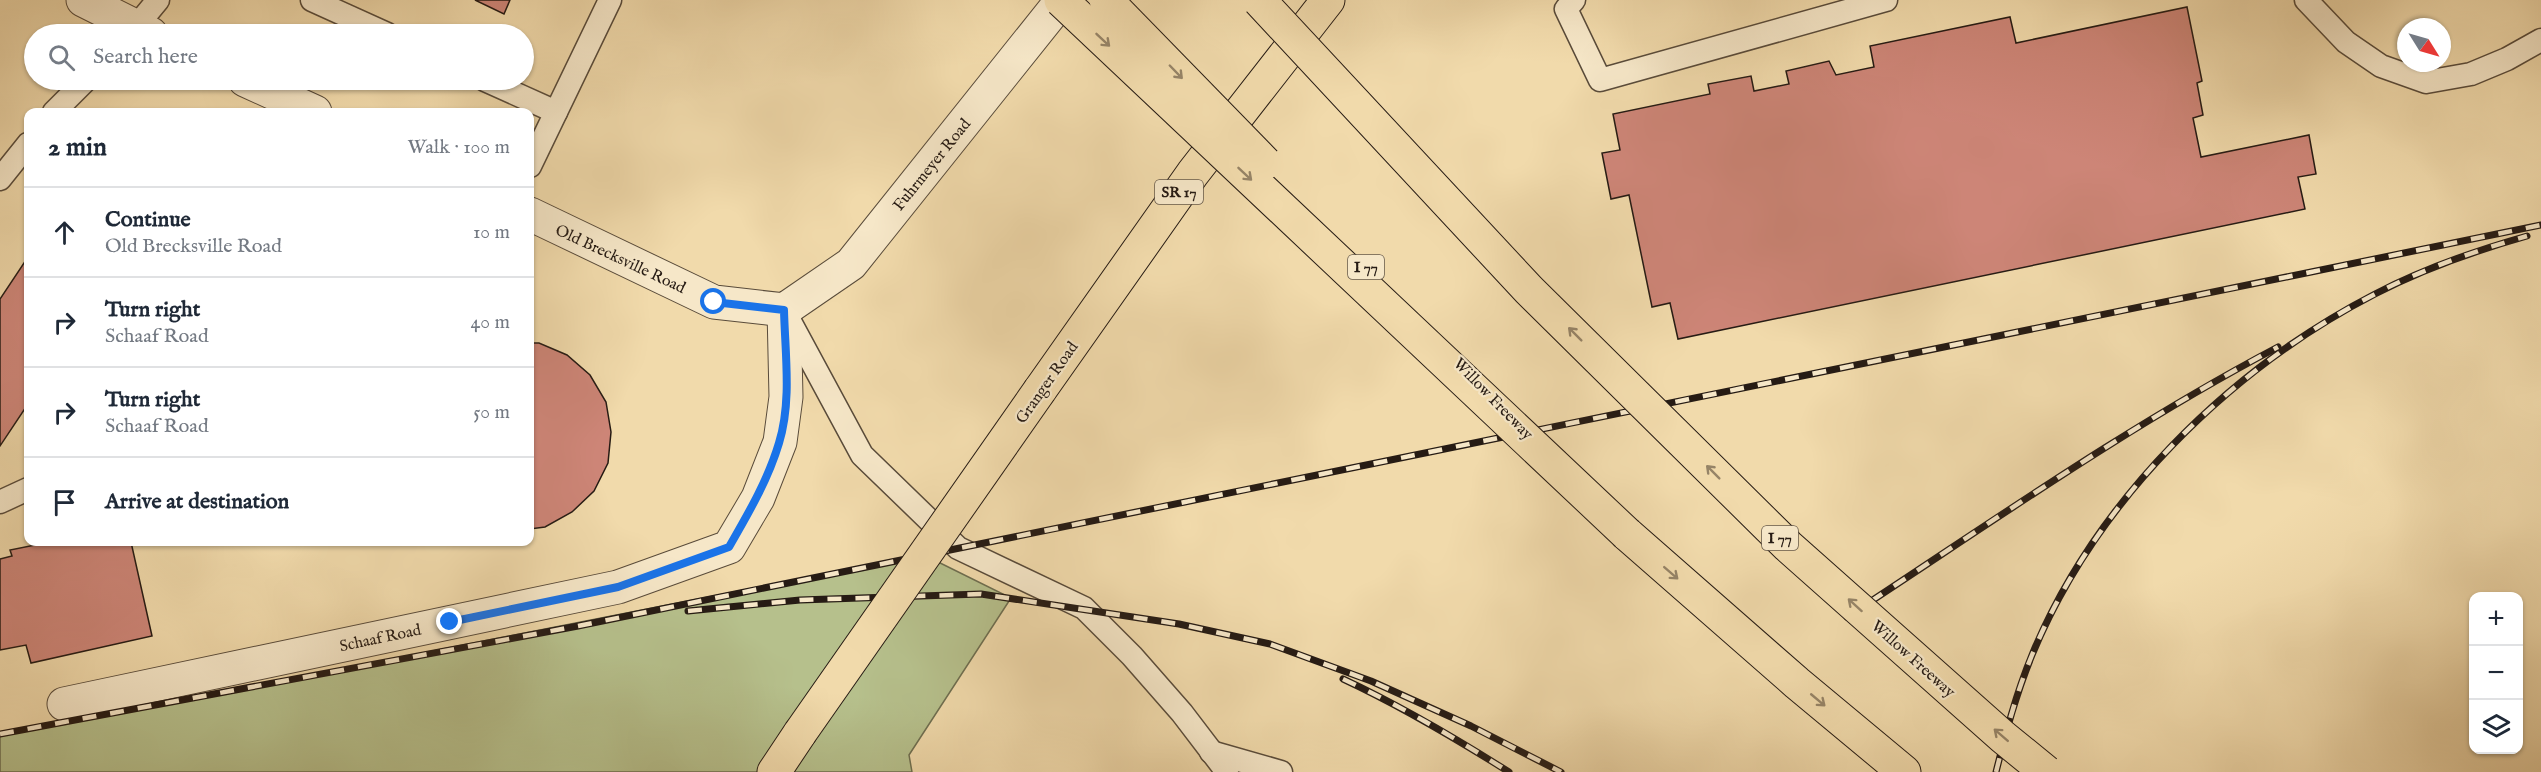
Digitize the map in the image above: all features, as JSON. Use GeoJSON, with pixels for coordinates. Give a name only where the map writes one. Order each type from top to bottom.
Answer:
{"type":"FeatureCollection","features":[{"type":"Feature","properties":{"kind":"main road"},"geometry":{"type":"LineString","coordinates":[[1061,0],[1627,534]]}},
{"type":"Feature","properties":{"kind":"main road","name":"Willow Freeway"},"geometry":{"type":"LineString","coordinates":[[1106,0],[1627,534],[1797,683],[1904,772]]}},
{"type":"Feature","properties":{"kind":"main road","name":"Willow Freeway"},"geometry":{"type":"LineString","coordinates":[[1259,0],[1530,290],[1788,546],[2003,737],[2046,772]]}},
{"type":"Feature","properties":{"kind":"main road"},"geometry":{"type":"LineString","coordinates":[[1283,0],[1530,290]]}},
{"type":"Feature","properties":{"kind":"main road","name":"Granger Road"},"geometry":{"type":"LineString","coordinates":[[774,772],[1192,173],[1328,0]]}},
{"type":"Feature","properties":{"kind":"street"},"geometry":{"type":"LineString","coordinates":[[83,0],[125,24]]}},
{"type":"Feature","properties":{"kind":"street","name":"Fuhrmeyer Road"},"geometry":{"type":"LineString","coordinates":[[784,310],[851,264],[1061,0]]}},
{"type":"Feature","properties":{"kind":"street"},"geometry":{"type":"LineString","coordinates":[[268,90],[306,108]]}},
{"type":"Feature","properties":{"kind":"street","name":"Old Brecksville Road"},"geometry":{"type":"LineString","coordinates":[[534,216],[714,302],[784,310]]}},
{"type":"Feature","properties":{"kind":"street","name":"Schaaf Road"},"geometry":{"type":"LineString","coordinates":[[64,704],[618,587],[729,547],[758,498],[780,442],[786,397],[784,310]]}},
{"type":"Feature","properties":{"kind":"lane"},"geometry":{"type":"LineString","coordinates":[[144,24],[158,0]]}},
{"type":"Feature","properties":{"kind":"lane"},"geometry":{"type":"LineString","coordinates":[[312,0],[365,24]]}},
{"type":"Feature","properties":{"kind":"lane"},"geometry":{"type":"LineString","coordinates":[[534,157],[610,0]]}},
{"type":"Feature","properties":{"kind":"lane"},"geometry":{"type":"LineString","coordinates":[[1574,0],[1566,9],[1599,80],[1886,0]]}},
{"type":"Feature","properties":{"kind":"lane"},"geometry":{"type":"LineString","coordinates":[[2306,0],[2346,42],[2380,66],[2426,82],[2471,74],[2507,59],[2541,40]]}},
{"type":"Feature","properties":{"kind":"lane"},"geometry":{"type":"LineString","coordinates":[[58,108],[76,90]]}},
{"type":"Feature","properties":{"kind":"lane"},"geometry":{"type":"LineString","coordinates":[[507,90],[555,112]]}},
{"type":"Feature","properties":{"kind":"lane"},"geometry":{"type":"LineString","coordinates":[[0,179],[24,149]]}},
{"type":"Feature","properties":{"kind":"lane"},"geometry":{"type":"LineString","coordinates":[[784,310],[862,455],[958,548],[1084,608],[1139,664],[1182,713],[1227,772]]}},
{"type":"Feature","properties":{"kind":"lane"},"geometry":{"type":"LineString","coordinates":[[0,502],[24,491]]}},
{"type":"Feature","properties":{"kind":"lane"},"geometry":{"type":"LineString","coordinates":[[1211,752],[1281,772]]}},
{"type":"Feature","properties":{"kind":"green space"},"geometry":{"type":"Polygon","coordinates":[[[924,555],[1011,598],[909,755],[912,772],[0,772],[0,736],[896,560],[910,575],[924,555]]]}},
{"type":"Feature","properties":{"kind":"building"},"geometry":{"type":"Polygon","coordinates":[[[475,0],[510,0],[504,14],[475,0]]]}},
{"type":"Feature","properties":{"kind":"building"},"geometry":{"type":"Polygon","coordinates":[[[2187,7],[2202,81],[2197,83],[2203,115],[2193,118],[2201,157],[2309,135],[2316,174],[2298,177],[2305,209],[1678,339],[1670,303],[1652,307],[1629,195],[1611,199],[1602,153],[1620,150],[1613,114],[1710,94],[1708,84],[1751,76],[1754,91],[1789,84],[1786,71],[1829,61],[1836,75],[1874,67],[1870,46],[2010,17],[2016,43],[2187,7]]]}},
{"type":"Feature","properties":{"kind":"building"},"geometry":{"type":"Polygon","coordinates":[[[24,263],[24,410],[0,446],[0,299],[24,263]]]}},
{"type":"Feature","properties":{"kind":"building"},"geometry":{"type":"Polygon","coordinates":[[[534,343],[567,355],[590,375],[606,402],[611,432],[608,463],[594,491],[572,512],[545,527],[534,528],[534,343]]]}},
{"type":"Feature","properties":{"kind":"building"},"geometry":{"type":"Polygon","coordinates":[[[30,546],[132,546],[152,636],[31,663],[26,645],[0,650],[0,559],[12,556],[10,550],[30,546]]]}},
{"type":"Feature","properties":{"kind":"railway"},"geometry":{"type":"LineString","coordinates":[[0,734],[578,626],[2541,225]]}},
{"type":"Feature","properties":{"kind":"railway"},"geometry":{"type":"LineString","coordinates":[[1996,772],[2026,670],[2059,599],[2092,545],[2129,494],[2172,446],[2218,401],[2268,361],[2321,325],[2412,276],[2468,254],[2527,236]]}},
{"type":"Feature","properties":{"kind":"railway"},"geometry":{"type":"LineString","coordinates":[[1847,617],[2167,409],[2278,347]]}},
{"type":"Feature","properties":{"kind":"railway"},"geometry":{"type":"LineString","coordinates":[[688,611],[800,600],[981,594],[1179,624],[1270,644],[1371,681],[1471,726],[1561,772]]}},
{"type":"Feature","properties":{"kind":"railway"},"geometry":{"type":"LineString","coordinates":[[1343,679],[1428,723],[1509,772]]}},
{"type":"Feature","properties":{"kind":"route"},"geometry":{"type":"LineString","coordinates":[[450,622],[618,587],[729,547],[758,498],[780,442],[786,397],[784,310],[714,302]]}}]}
